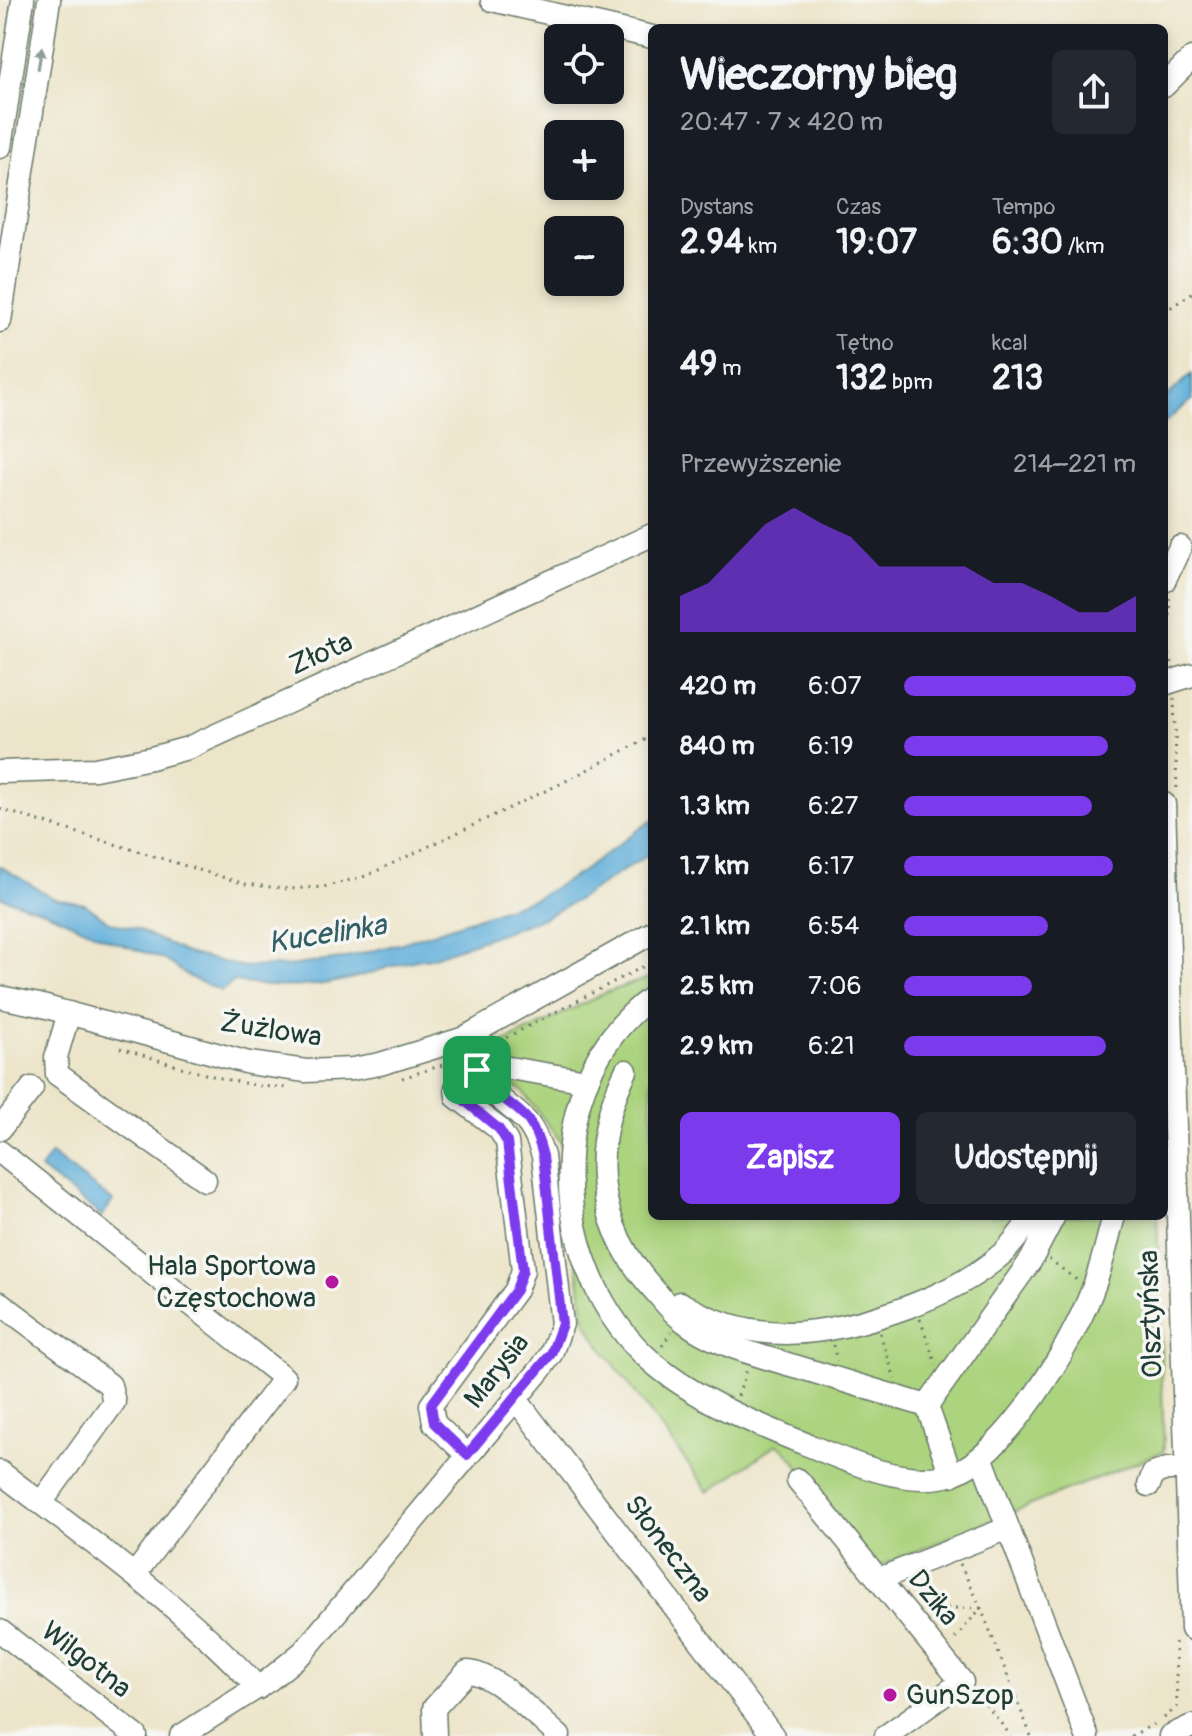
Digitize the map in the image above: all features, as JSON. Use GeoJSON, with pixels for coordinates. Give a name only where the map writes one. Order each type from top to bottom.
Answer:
{"type":"FeatureCollection","features":[{"type":"Feature","properties":{"kind":"street"},"geometry":{"type":"LineString","coordinates":[[0,147],[5,84],[23,0]]}},
{"type":"Feature","properties":{"kind":"street"},"geometry":{"type":"LineString","coordinates":[[0,321],[49,0]]}},
{"type":"Feature","properties":{"kind":"street"},"geometry":{"type":"LineString","coordinates":[[492,0],[648,36]]}},
{"type":"Feature","properties":{"kind":"street"},"geometry":{"type":"LineString","coordinates":[[1168,82],[1192,58]]}},
{"type":"Feature","properties":{"kind":"street"},"geometry":{"type":"LineString","coordinates":[[5,84],[31,117]]}},
{"type":"Feature","properties":{"kind":"street","name":"Złota"},"geometry":{"type":"LineString","coordinates":[[0,772],[95,769],[188,748],[648,537]]}},
{"type":"Feature","properties":{"kind":"street"},"geometry":{"type":"LineString","coordinates":[[1168,581],[1179,548]]}},
{"type":"Feature","properties":{"kind":"street","name":"Żużlowa"},"geometry":{"type":"LineString","coordinates":[[0,997],[249,1063],[306,1071],[352,1069],[380,1064],[462,1039],[648,935]]}},
{"type":"Feature","properties":{"kind":"street","name":"Olsztyńska"},"geometry":{"type":"LineString","coordinates":[[1168,939],[1192,1629]]}},
{"type":"Feature","properties":{"kind":"street"},"geometry":{"type":"LineString","coordinates":[[648,1000],[616,1030],[587,1081],[575,1113],[569,1150],[574,1220],[581,1251],[606,1310],[652,1362],[703,1397],[849,1462],[905,1478],[951,1475],[982,1459],[1014,1427],[1071,1335],[1092,1292],[1113,1220]]}},
{"type":"Feature","properties":{"kind":"street"},"geometry":{"type":"LineString","coordinates":[[69,1013],[56,1057],[57,1074],[205,1180]]}},
{"type":"Feature","properties":{"kind":"street","name":"Marysia"},"geometry":{"type":"LineString","coordinates":[[181,1736],[258,1688],[303,1652],[551,1354],[562,1324],[543,1156],[537,1136],[527,1120],[493,1092],[477,1070],[462,1039]]}},
{"type":"Feature","properties":{"kind":"street"},"geometry":{"type":"LineString","coordinates":[[467,1455],[434,1423],[431,1405],[516,1290],[523,1270],[507,1142],[499,1129],[455,1093],[456,1088],[477,1070],[509,1068],[587,1081]]}},
{"type":"Feature","properties":{"kind":"street"},"geometry":{"type":"LineString","coordinates":[[626,1071],[612,1099],[602,1150],[602,1180],[609,1216],[631,1261],[645,1281],[680,1319],[732,1347],[927,1406]]}},
{"type":"Feature","properties":{"kind":"street"},"geometry":{"type":"LineString","coordinates":[[0,1129],[32,1088]]}},
{"type":"Feature","properties":{"kind":"street"},"geometry":{"type":"LineString","coordinates":[[0,1152],[284,1378],[135,1574]]}},
{"type":"Feature","properties":{"kind":"street"},"geometry":{"type":"LineString","coordinates":[[645,1281],[691,1310],[733,1325],[782,1333],[829,1331],[915,1304],[963,1281],[1002,1254],[1030,1220]]}},
{"type":"Feature","properties":{"kind":"street"},"geometry":{"type":"LineString","coordinates":[[927,1406],[1037,1250],[1052,1220]]}},
{"type":"Feature","properties":{"kind":"street"},"geometry":{"type":"LineString","coordinates":[[0,1303],[110,1385],[114,1392],[114,1402],[41,1503]]}},
{"type":"Feature","properties":{"kind":"street","name":"Słoneczna"},"geometry":{"type":"LineString","coordinates":[[515,1398],[773,1736]]}},
{"type":"Feature","properties":{"kind":"street"},"geometry":{"type":"LineString","coordinates":[[927,1406],[951,1475]]}},
{"type":"Feature","properties":{"kind":"street"},"geometry":{"type":"LineString","coordinates":[[982,1459],[1087,1736]]}},
{"type":"Feature","properties":{"kind":"street"},"geometry":{"type":"LineString","coordinates":[[1149,1485],[1153,1474],[1167,1469],[1187,1469]]}},
{"type":"Feature","properties":{"kind":"street"},"geometry":{"type":"LineString","coordinates":[[0,1472],[135,1574],[229,1656],[258,1688]]}},
{"type":"Feature","properties":{"kind":"street","name":"Dzika"},"geometry":{"type":"LineString","coordinates":[[798,1480],[962,1682],[886,1736]]}},
{"type":"Feature","properties":{"kind":"street"},"geometry":{"type":"LineString","coordinates":[[879,1579],[1008,1528]]}},
{"type":"Feature","properties":{"kind":"street","name":"Wilgotna"},"geometry":{"type":"LineString","coordinates":[[0,1631],[136,1736]]}},
{"type":"Feature","properties":{"kind":"street"},"geometry":{"type":"LineString","coordinates":[[435,1736],[434,1708],[467,1672],[478,1672],[492,1681],[559,1736]]}},
{"type":"Feature","properties":{"kind":"path"},"geometry":{"type":"LineString","coordinates":[[1168,309],[1192,293]]}},
{"type":"Feature","properties":{"kind":"path"},"geometry":{"type":"LineString","coordinates":[[1168,601],[1168,626]]}},
{"type":"Feature","properties":{"kind":"path"},"geometry":{"type":"LineString","coordinates":[[1168,651],[1178,675]]}},
{"type":"Feature","properties":{"kind":"path"},"geometry":{"type":"LineString","coordinates":[[0,809],[245,884],[289,889],[323,887],[366,876],[573,778],[648,738]]}},
{"type":"Feature","properties":{"kind":"path"},"geometry":{"type":"LineString","coordinates":[[1037,1250],[1092,1292]]}},
{"type":"Feature","properties":{"kind":"path"},"geometry":{"type":"LineString","coordinates":[[915,1304],[942,1384]]}},
{"type":"Feature","properties":{"kind":"path"},"geometry":{"type":"LineString","coordinates":[[876,1318],[901,1398]]}},
{"type":"Feature","properties":{"kind":"path"},"geometry":{"type":"LineString","coordinates":[[652,1362],[680,1319]]}},
{"type":"Feature","properties":{"kind":"path"},"geometry":{"type":"LineString","coordinates":[[829,1331],[842,1380]]}},
{"type":"Feature","properties":{"kind":"path"},"geometry":{"type":"LineString","coordinates":[[733,1411],[752,1354]]}},
{"type":"Feature","properties":{"kind":"path"},"geometry":{"type":"LineString","coordinates":[[954,1550],[981,1608],[1031,1736]]}},
{"type":"Feature","properties":{"kind":"path"},"geometry":{"type":"LineString","coordinates":[[911,1608],[981,1608]]}},
{"type":"Feature","properties":{"kind":"path"},"geometry":{"type":"LineString","coordinates":[[945,1651],[981,1608]]}},
{"type":"Feature","properties":{"kind":"path"},"geometry":{"type":"LineString","coordinates":[[1131,1736],[1159,1722],[1181,1725]]}},
{"type":"Feature","properties":{"kind":"green space"},"geometry":{"type":"Polygon","coordinates":[[[648,978],[648,1220],[1157,1220],[1164,1451],[877,1567],[785,1449],[777,1444],[709,1492],[594,1337],[584,1316],[561,1142],[522,1091],[512,1084],[496,1046],[607,992],[648,978]]]}},
{"type":"Feature","properties":{"kind":"water"},"geometry":{"type":"Polygon","coordinates":[[[1192,374],[1192,400],[1168,420],[1168,395],[1192,374]]]}},
{"type":"Feature","properties":{"kind":"water"},"geometry":{"type":"Polygon","coordinates":[[[648,823],[648,855],[543,918],[431,958],[405,962],[348,979],[299,986],[266,986],[234,981],[221,991],[191,978],[163,959],[112,941],[47,912],[0,897],[0,866],[55,899],[85,904],[109,922],[137,929],[186,953],[244,967],[288,966],[341,959],[402,943],[536,898],[580,873],[648,823]]]}},
{"type":"Feature","properties":{"kind":"water"},"geometry":{"type":"Polygon","coordinates":[[[51,1154],[113,1201],[102,1216],[40,1169],[51,1154]]]}},
{"type":"Feature","properties":{"kind":"place","name":"Hala Sportowa Częstochowa"},"geometry":{"type":"Point","coordinates":[332,1282]}},
{"type":"Feature","properties":{"kind":"place","name":"GunSzop"},"geometry":{"type":"Point","coordinates":[890,1695]}},
{"type":"Feature","properties":{"kind":"route"},"geometry":{"type":"LineString","coordinates":[[477,1070],[493,1092],[527,1120],[537,1136],[543,1156],[562,1324],[551,1354],[540,1370],[467,1455],[434,1423],[431,1405],[516,1290],[523,1270],[507,1142],[499,1129],[455,1093],[456,1088],[477,1070]]}},
{"type":"Feature","properties":{"kind":"water label","name":"Kucelinka"},"geometry":{"type":"Point","coordinates":[327,934]}}]}
